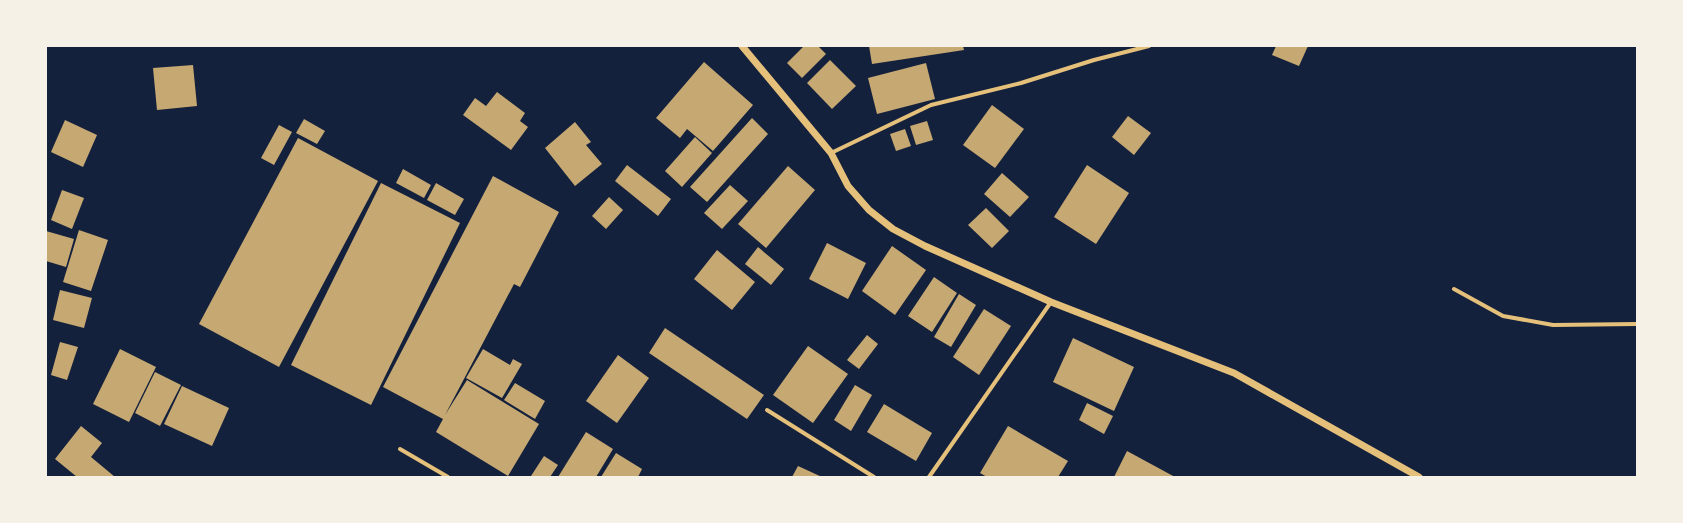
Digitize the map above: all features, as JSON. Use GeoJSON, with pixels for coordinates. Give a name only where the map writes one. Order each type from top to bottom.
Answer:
{"type":"FeatureCollection","features":[{"type":"Feature","properties":{"kind":"street"},"geometry":{"type":"LineString","coordinates":[[742,46],[831,153],[848,186],[869,210],[893,229],[925,246],[1051,302],[1234,373],[1419,477]]}},
{"type":"Feature","properties":{"kind":"street"},"geometry":{"type":"LineString","coordinates":[[831,153],[931,105],[1021,83],[1094,60],[1149,46]]}},
{"type":"Feature","properties":{"kind":"street"},"geometry":{"type":"LineString","coordinates":[[1454,289],[1503,316],[1553,325],[1637,324]]}},
{"type":"Feature","properties":{"kind":"street"},"geometry":{"type":"LineString","coordinates":[[929,477],[1051,302]]}},
{"type":"Feature","properties":{"kind":"street"},"geometry":{"type":"LineString","coordinates":[[767,410],[874,477]]}},
{"type":"Feature","properties":{"kind":"street"},"geometry":{"type":"LineString","coordinates":[[400,449],[448,477]]}},
{"type":"Feature","properties":{"kind":"building"},"geometry":{"type":"Polygon","coordinates":[[[804,46],[818,46],[826,54],[802,78],[787,63],[804,46]]]}},
{"type":"Feature","properties":{"kind":"building"},"geometry":{"type":"Polygon","coordinates":[[[869,46],[963,46],[964,50],[872,64],[869,46]]]}},
{"type":"Feature","properties":{"kind":"building"},"geometry":{"type":"Polygon","coordinates":[[[1276,46],[1308,46],[1299,66],[1272,55],[1276,46]]]}},
{"type":"Feature","properties":{"kind":"building"},"geometry":{"type":"Polygon","coordinates":[[[830,60],[856,86],[832,109],[807,83],[830,60]]]}},
{"type":"Feature","properties":{"kind":"building"},"geometry":{"type":"Polygon","coordinates":[[[704,62],[753,105],[713,151],[687,129],[680,138],[656,118],[704,62]]]}},
{"type":"Feature","properties":{"kind":"building"},"geometry":{"type":"Polygon","coordinates":[[[926,63],[935,99],[877,114],[868,78],[926,63]]]}},
{"type":"Feature","properties":{"kind":"building"},"geometry":{"type":"Polygon","coordinates":[[[193,65],[197,106],[157,110],[153,68],[193,65]]]}},
{"type":"Feature","properties":{"kind":"building"},"geometry":{"type":"Polygon","coordinates":[[[497,92],[525,113],[520,121],[528,127],[511,150],[463,115],[475,98],[486,106],[497,92]]]}},
{"type":"Feature","properties":{"kind":"building"},"geometry":{"type":"Polygon","coordinates":[[[992,105],[1024,129],[995,168],[963,145],[992,105]]]}},
{"type":"Feature","properties":{"kind":"building"},"geometry":{"type":"Polygon","coordinates":[[[1128,116],[1151,133],[1134,155],[1112,137],[1128,116]]]}},
{"type":"Feature","properties":{"kind":"building"},"geometry":{"type":"Polygon","coordinates":[[[752,118],[768,134],[707,202],[690,187],[752,118]]]}},
{"type":"Feature","properties":{"kind":"building"},"geometry":{"type":"Polygon","coordinates":[[[304,119],[325,131],[317,144],[296,133],[304,119]]]}},
{"type":"Feature","properties":{"kind":"building"},"geometry":{"type":"Polygon","coordinates":[[[65,120],[97,135],[83,167],[51,152],[65,120]]]}},
{"type":"Feature","properties":{"kind":"building"},"geometry":{"type":"Polygon","coordinates":[[[927,121],[933,140],[916,145],[910,126],[927,121]]]}},
{"type":"Feature","properties":{"kind":"building"},"geometry":{"type":"Polygon","coordinates":[[[575,122],[591,142],[586,145],[602,164],[575,186],[545,148],[575,122]]]}},
{"type":"Feature","properties":{"kind":"building"},"geometry":{"type":"Polygon","coordinates":[[[279,125],[292,132],[274,165],[261,158],[279,125]]]}},
{"type":"Feature","properties":{"kind":"building"},"geometry":{"type":"Polygon","coordinates":[[[905,129],[911,146],[896,151],[890,134],[905,129]]]}},
{"type":"Feature","properties":{"kind":"building"},"geometry":{"type":"Polygon","coordinates":[[[695,137],[712,153],[682,187],[665,171],[695,137]]]}},
{"type":"Feature","properties":{"kind":"building"},"geometry":{"type":"Polygon","coordinates":[[[298,138],[378,181],[279,367],[199,324],[298,138]]]}},
{"type":"Feature","properties":{"kind":"building"},"geometry":{"type":"Polygon","coordinates":[[[627,165],[671,199],[658,216],[615,181],[627,165]]]}},
{"type":"Feature","properties":{"kind":"building"},"geometry":{"type":"Polygon","coordinates":[[[1087,165],[1129,193],[1096,244],[1054,217],[1087,165]]]}},
{"type":"Feature","properties":{"kind":"building"},"geometry":{"type":"Polygon","coordinates":[[[788,166],[815,190],[766,248],[738,224],[788,166]]]}},
{"type":"Feature","properties":{"kind":"building"},"geometry":{"type":"Polygon","coordinates":[[[403,169],[431,185],[424,198],[396,183],[403,169]]]}},
{"type":"Feature","properties":{"kind":"building"},"geometry":{"type":"Polygon","coordinates":[[[1002,173],[1029,197],[1010,217],[984,194],[1002,173]]]}},
{"type":"Feature","properties":{"kind":"building"},"geometry":{"type":"Polygon","coordinates":[[[493,176],[559,212],[520,287],[514,284],[445,415],[467,380],[539,424],[508,476],[436,432],[443,419],[383,387],[493,176]]]}},
{"type":"Feature","properties":{"kind":"building"},"geometry":{"type":"Polygon","coordinates":[[[381,183],[460,223],[371,405],[291,365],[381,183]]]}},
{"type":"Feature","properties":{"kind":"building"},"geometry":{"type":"Polygon","coordinates":[[[436,183],[464,199],[455,215],[427,200],[436,183]]]}},
{"type":"Feature","properties":{"kind":"building"},"geometry":{"type":"Polygon","coordinates":[[[730,185],[748,201],[722,229],[704,213],[730,185]]]}},
{"type":"Feature","properties":{"kind":"building"},"geometry":{"type":"Polygon","coordinates":[[[62,190],[84,198],[72,229],[51,220],[62,190]]]}},
{"type":"Feature","properties":{"kind":"building"},"geometry":{"type":"Polygon","coordinates":[[[609,197],[623,210],[606,229],[592,216],[609,197]]]}},
{"type":"Feature","properties":{"kind":"building"},"geometry":{"type":"Polygon","coordinates":[[[986,208],[1009,231],[992,248],[968,225],[986,208]]]}},
{"type":"Feature","properties":{"kind":"building"},"geometry":{"type":"Polygon","coordinates":[[[79,230],[108,240],[91,291],[63,282],[79,230]]]}},
{"type":"Feature","properties":{"kind":"building"},"geometry":{"type":"Polygon","coordinates":[[[46,231],[74,239],[66,267],[46,261],[46,231]]]}},
{"type":"Feature","properties":{"kind":"building"},"geometry":{"type":"Polygon","coordinates":[[[827,243],[866,263],[848,299],[809,279],[827,243]]]}},
{"type":"Feature","properties":{"kind":"building"},"geometry":{"type":"Polygon","coordinates":[[[892,246],[926,270],[895,315],[862,291],[892,246]]]}},
{"type":"Feature","properties":{"kind":"building"},"geometry":{"type":"Polygon","coordinates":[[[758,247],[784,269],[771,285],[745,264],[758,247]]]}},
{"type":"Feature","properties":{"kind":"building"},"geometry":{"type":"Polygon","coordinates":[[[717,250],[755,282],[732,310],[694,279],[717,250]]]}},
{"type":"Feature","properties":{"kind":"building"},"geometry":{"type":"Polygon","coordinates":[[[934,277],[957,293],[932,332],[908,316],[934,277]]]}},
{"type":"Feature","properties":{"kind":"building"},"geometry":{"type":"Polygon","coordinates":[[[60,290],[92,298],[84,328],[53,320],[60,290]]]}},
{"type":"Feature","properties":{"kind":"building"},"geometry":{"type":"Polygon","coordinates":[[[959,294],[976,305],[951,347],[934,337],[959,294]]]}},
{"type":"Feature","properties":{"kind":"building"},"geometry":{"type":"Polygon","coordinates":[[[984,309],[1011,326],[979,375],[953,357],[984,309]]]}},
{"type":"Feature","properties":{"kind":"building"},"geometry":{"type":"Polygon","coordinates":[[[665,328],[764,395],[747,419],[649,353],[665,328]]]}},
{"type":"Feature","properties":{"kind":"building"},"geometry":{"type":"Polygon","coordinates":[[[867,335],[878,344],[859,369],[847,360],[867,335]]]}},
{"type":"Feature","properties":{"kind":"building"},"geometry":{"type":"Polygon","coordinates":[[[1073,338],[1134,367],[1114,411],[1053,382],[1073,338]]]}},
{"type":"Feature","properties":{"kind":"building"},"geometry":{"type":"Polygon","coordinates":[[[60,342],[78,347],[67,380],[51,375],[60,342]]]}},
{"type":"Feature","properties":{"kind":"building"},"geometry":{"type":"Polygon","coordinates":[[[808,346],[848,374],[813,423],[773,395],[808,346]]]}},
{"type":"Feature","properties":{"kind":"building"},"geometry":{"type":"Polygon","coordinates":[[[120,349],[156,367],[129,422],[93,404],[120,349]]]}},
{"type":"Feature","properties":{"kind":"building"},"geometry":{"type":"Polygon","coordinates":[[[483,349],[510,365],[513,359],[522,364],[502,398],[466,378],[483,349]]]}},
{"type":"Feature","properties":{"kind":"building"},"geometry":{"type":"Polygon","coordinates":[[[618,355],[649,378],[617,423],[586,401],[618,355]]]}},
{"type":"Feature","properties":{"kind":"building"},"geometry":{"type":"Polygon","coordinates":[[[155,372],[181,385],[160,426],[135,413],[155,372]]]}},
{"type":"Feature","properties":{"kind":"building"},"geometry":{"type":"Polygon","coordinates":[[[515,383],[545,401],[535,419],[504,400],[515,383]]]}},
{"type":"Feature","properties":{"kind":"building"},"geometry":{"type":"Polygon","coordinates":[[[855,385],[872,395],[851,431],[834,420],[855,385]]]}},
{"type":"Feature","properties":{"kind":"building"},"geometry":{"type":"Polygon","coordinates":[[[182,386],[229,408],[212,446],[164,424],[182,386]]]}},
{"type":"Feature","properties":{"kind":"building"},"geometry":{"type":"Polygon","coordinates":[[[1087,403],[1113,416],[1104,434],[1079,420],[1087,403]]]}},
{"type":"Feature","properties":{"kind":"building"},"geometry":{"type":"Polygon","coordinates":[[[884,404],[932,433],[916,461],[867,432],[884,404]]]}},
{"type":"Feature","properties":{"kind":"building"},"geometry":{"type":"Polygon","coordinates":[[[81,426],[102,443],[91,457],[115,477],[77,477],[55,459],[81,426]]]}},
{"type":"Feature","properties":{"kind":"building"},"geometry":{"type":"Polygon","coordinates":[[[1008,426],[1068,461],[1058,477],[987,477],[980,473],[1008,426]]]}},
{"type":"Feature","properties":{"kind":"building"},"geometry":{"type":"Polygon","coordinates":[[[586,432],[613,449],[596,477],[558,477],[586,432]]]}},
{"type":"Feature","properties":{"kind":"building"},"geometry":{"type":"Polygon","coordinates":[[[1127,451],[1175,477],[1114,477],[1127,451]]]}},
{"type":"Feature","properties":{"kind":"building"},"geometry":{"type":"Polygon","coordinates":[[[616,453],[642,469],[638,477],[601,477],[616,453]]]}},
{"type":"Feature","properties":{"kind":"building"},"geometry":{"type":"Polygon","coordinates":[[[544,456],[558,465],[550,477],[531,476],[544,456]]]}},
{"type":"Feature","properties":{"kind":"building"},"geometry":{"type":"Polygon","coordinates":[[[798,466],[822,477],[792,477],[798,466]]]}}]}
